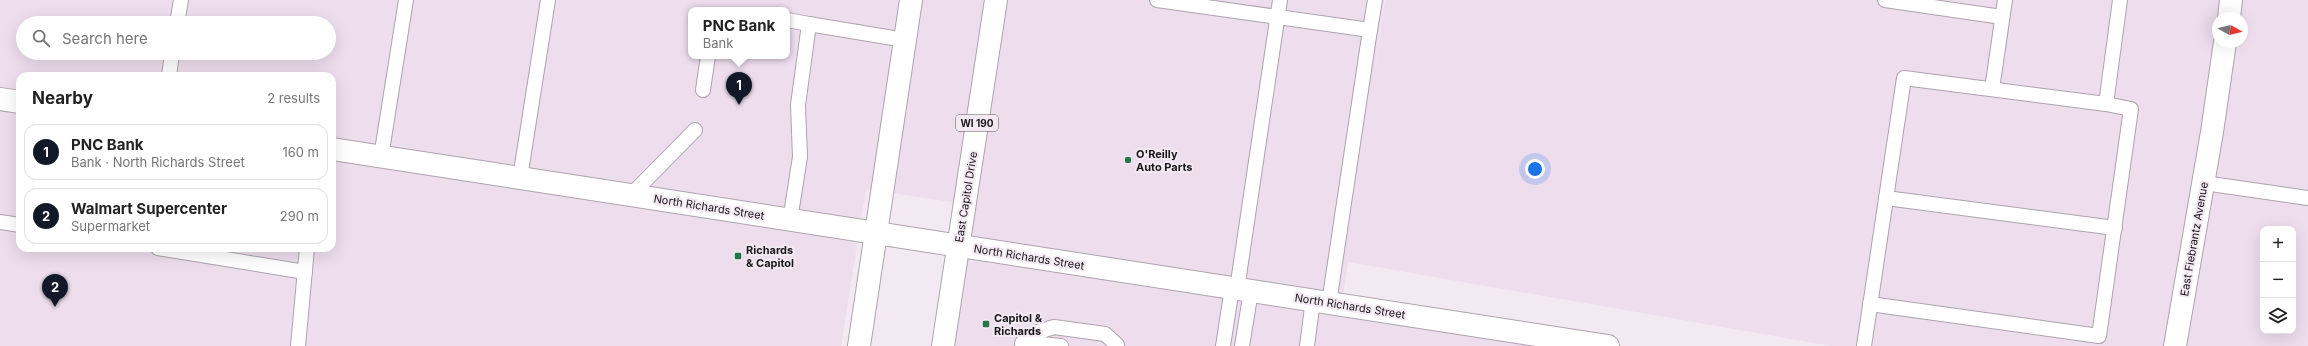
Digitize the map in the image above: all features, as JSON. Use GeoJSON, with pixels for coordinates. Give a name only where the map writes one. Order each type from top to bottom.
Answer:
{"type":"FeatureCollection","features":[{"type":"Feature","properties":{"kind":"street"},"geometry":{"type":"LineString","coordinates":[[859,346],[911,0]]}},
{"type":"Feature","properties":{"kind":"street","name":"East Capitol Drive"},"geometry":{"type":"LineString","coordinates":[[943,346],[996,0]]}},
{"type":"Feature","properties":{"kind":"street"},"geometry":{"type":"LineString","coordinates":[[2230,12],[2231,0]]}},
{"type":"Feature","properties":{"kind":"street","name":"East Fiebrantz Avenue"},"geometry":{"type":"LineString","coordinates":[[2175,346],[2204,183],[2224,48]]}},
{"type":"Feature","properties":{"kind":"street"},"geometry":{"type":"LineString","coordinates":[[0,99],[16,101]]}},
{"type":"Feature","properties":{"kind":"street","name":"North Richards Street"},"geometry":{"type":"LineString","coordinates":[[336,150],[1608,346]]}},
{"type":"Feature","properties":{"kind":"lane"},"geometry":{"type":"LineString","coordinates":[[178,16],[181,0]]}},
{"type":"Feature","properties":{"kind":"lane"},"geometry":{"type":"LineString","coordinates":[[381,157],[406,0]]}},
{"type":"Feature","properties":{"kind":"lane"},"geometry":{"type":"LineString","coordinates":[[520,178],[548,0]]}},
{"type":"Feature","properties":{"kind":"lane"},"geometry":{"type":"LineString","coordinates":[[1157,0],[1370,30]]}},
{"type":"Feature","properties":{"kind":"lane"},"geometry":{"type":"LineString","coordinates":[[1223,346],[1240,289],[1280,0]]}},
{"type":"Feature","properties":{"kind":"lane"},"geometry":{"type":"LineString","coordinates":[[1307,346],[1321,301],[1375,0]]}},
{"type":"Feature","properties":{"kind":"lane"},"geometry":{"type":"LineString","coordinates":[[1885,0],[2002,17]]}},
{"type":"Feature","properties":{"kind":"lane"},"geometry":{"type":"LineString","coordinates":[[1992,89],[2005,0]]}},
{"type":"Feature","properties":{"kind":"lane"},"geometry":{"type":"LineString","coordinates":[[2106,104],[2120,0]]}},
{"type":"Feature","properties":{"kind":"lane"},"geometry":{"type":"LineString","coordinates":[[790,21],[905,40]]}},
{"type":"Feature","properties":{"kind":"lane"},"geometry":{"type":"LineString","coordinates":[[790,220],[800,157],[798,104],[810,24]]}},
{"type":"Feature","properties":{"kind":"lane"},"geometry":{"type":"LineString","coordinates":[[703,90],[708,59]]}},
{"type":"Feature","properties":{"kind":"lane"},"geometry":{"type":"LineString","coordinates":[[170,72],[171,60]]}},
{"type":"Feature","properties":{"kind":"lane"},"geometry":{"type":"LineString","coordinates":[[1864,346],[1870,304],[1904,78],[2106,104],[2131,109],[2099,336],[1870,304]]}},
{"type":"Feature","properties":{"kind":"lane"},"geometry":{"type":"LineString","coordinates":[[631,195],[696,130]]}},
{"type":"Feature","properties":{"kind":"lane"},"geometry":{"type":"LineString","coordinates":[[2204,183],[2308,198]]}},
{"type":"Feature","properties":{"kind":"lane"},"geometry":{"type":"LineString","coordinates":[[1886,198],[2115,228]]}},
{"type":"Feature","properties":{"kind":"lane"},"geometry":{"type":"LineString","coordinates":[[0,222],[16,224]]}},
{"type":"Feature","properties":{"kind":"lane"},"geometry":{"type":"LineString","coordinates":[[182,252],[305,272]]}},
{"type":"Feature","properties":{"kind":"lane"},"geometry":{"type":"LineString","coordinates":[[298,346],[307,252]]}},
{"type":"Feature","properties":{"kind":"lane"},"geometry":{"type":"LineString","coordinates":[[1240,289],[1242,346]]}},
{"type":"Feature","properties":{"kind":"lane"},"geometry":{"type":"LineString","coordinates":[[1022,344],[1038,332],[1054,327],[1105,334],[1116,346],[1120,346]]}},
{"type":"Feature","properties":{"kind":"lane"},"geometry":{"type":"LineString","coordinates":[[1022,344],[1060,346]]}},
{"type":"Feature","properties":{"kind":"shaded area"},"geometry":{"type":"Polygon","coordinates":[[[0,0],[1384,0],[1372,91],[1385,0],[2308,0],[2308,346],[1832,346],[1348,262],[1342,305],[1608,346],[943,346],[964,204],[866,189],[841,346],[0,346],[0,0]]]}},
{"type":"Feature","properties":{"kind":"place","name":"PNC Bank"},"geometry":{"type":"Point","coordinates":[739,105]}},
{"type":"Feature","properties":{"kind":"place","name":"O'Reilly Auto Parts"},"geometry":{"type":"Point","coordinates":[1128,160]}},
{"type":"Feature","properties":{"kind":"place","name":"Richards & Capitol"},"geometry":{"type":"Point","coordinates":[738,256]}},
{"type":"Feature","properties":{"kind":"place","name":"Walmart Supercenter"},"geometry":{"type":"Point","coordinates":[55,307]}},
{"type":"Feature","properties":{"kind":"place","name":"Capitol & Richards"},"geometry":{"type":"Point","coordinates":[986,324]}}]}
